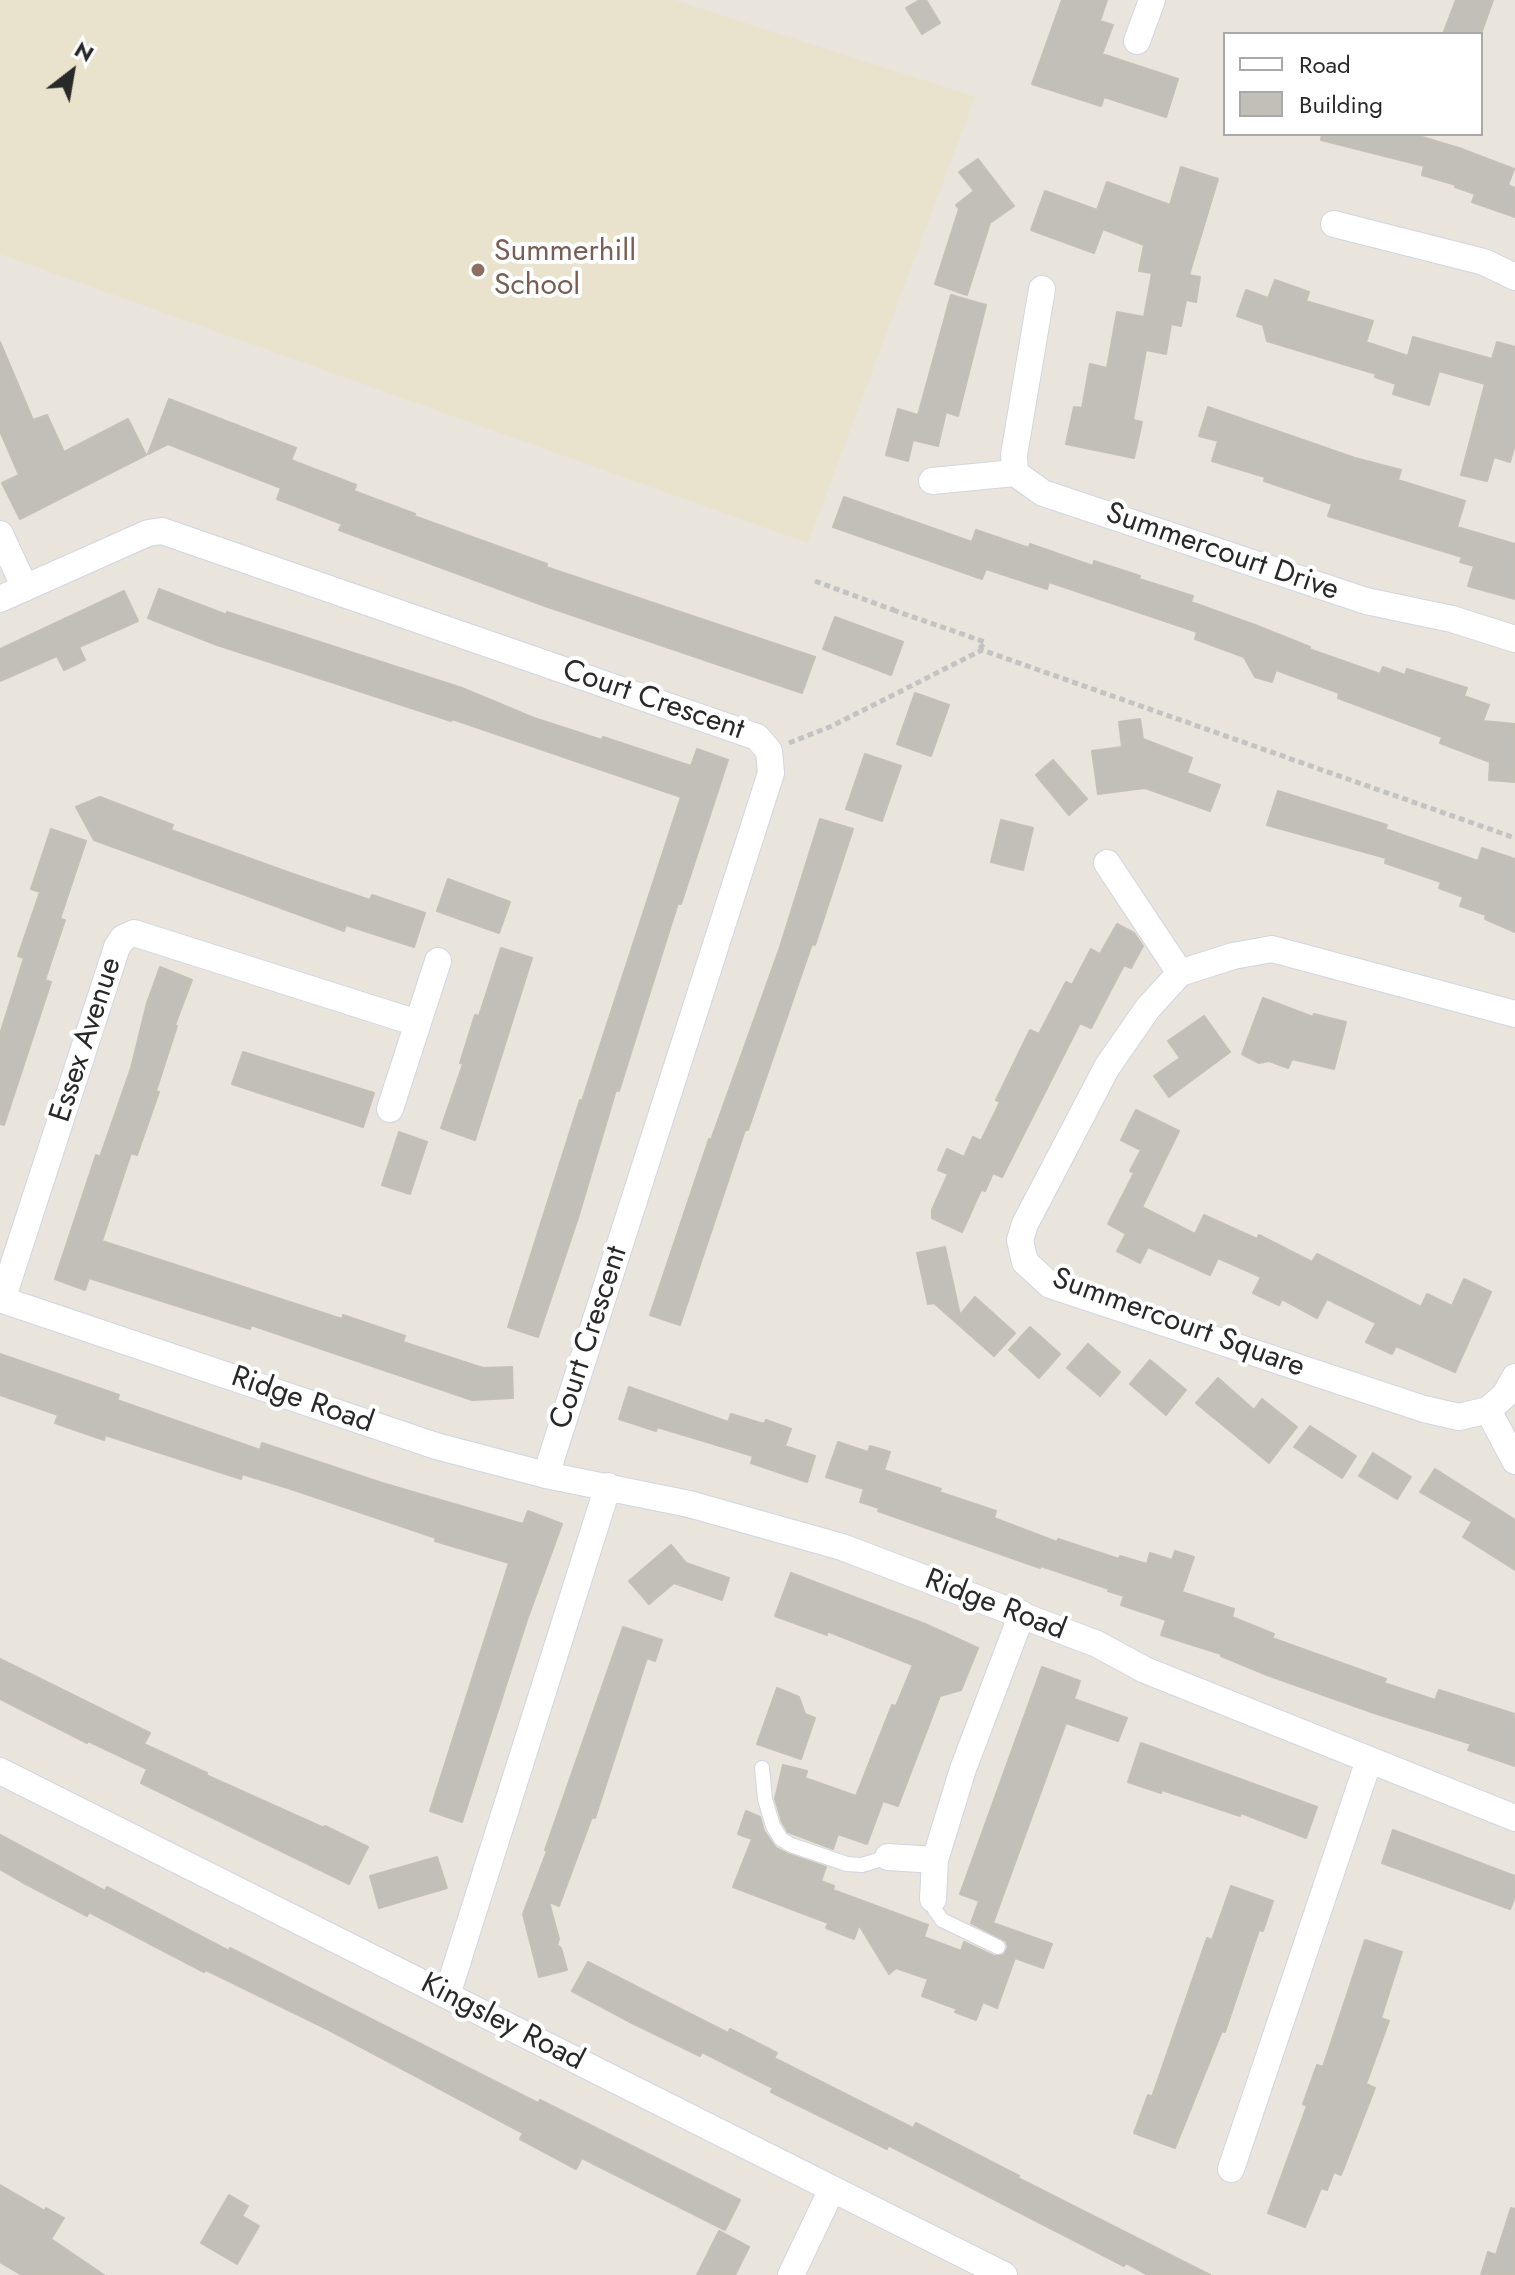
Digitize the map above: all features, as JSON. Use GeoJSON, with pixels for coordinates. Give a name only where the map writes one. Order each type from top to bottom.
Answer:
{"type":"FeatureCollection","features":[{"type":"Feature","properties":{"kind":"street"},"geometry":{"type":"LineString","coordinates":[[1137,41],[1152,0]]}},
{"type":"Feature","properties":{"kind":"street"},"geometry":{"type":"LineString","coordinates":[[1334,224],[1484,262],[1515,277]]}},
{"type":"Feature","properties":{"kind":"street"},"geometry":{"type":"LineString","coordinates":[[932,481],[1015,473],[1014,455],[1042,289]]}},
{"type":"Feature","properties":{"kind":"street","name":"Summercourt Drive"},"geometry":{"type":"LineString","coordinates":[[1015,473],[1043,493],[1366,601],[1452,619],[1515,639]]}},
{"type":"Feature","properties":{"kind":"street","name":"Court Crescent"},"geometry":{"type":"LineString","coordinates":[[0,599],[148,533],[162,531],[757,737],[769,751],[771,773],[546,1475]]}},
{"type":"Feature","properties":{"kind":"street"},"geometry":{"type":"LineString","coordinates":[[0,534],[25,588]]}},
{"type":"Feature","properties":{"kind":"street"},"geometry":{"type":"LineString","coordinates":[[1107,863],[1180,973]]}},
{"type":"Feature","properties":{"kind":"street","name":"Essex Avenue"},"geometry":{"type":"LineString","coordinates":[[1,1300],[117,947],[123,938],[134,933],[417,1023]]}},
{"type":"Feature","properties":{"kind":"street","name":"Summercourt Square"},"geometry":{"type":"LineString","coordinates":[[1488,1410],[1459,1417],[1424,1409],[1050,1285],[1025,1262],[1020,1240],[1025,1224],[1107,1067],[1148,1008],[1180,973],[1233,956],[1272,949],[1515,1014]]}},
{"type":"Feature","properties":{"kind":"street"},"geometry":{"type":"LineString","coordinates":[[390,1109],[438,961]]}},
{"type":"Feature","properties":{"kind":"street","name":"Ridge Road"},"geometry":{"type":"LineString","coordinates":[[1,1300],[436,1446],[546,1475],[689,1504],[842,1547],[1097,1644],[1145,1670],[1515,1818]]}},
{"type":"Feature","properties":{"kind":"street"},"geometry":{"type":"LineString","coordinates":[[1515,1377],[1505,1395],[1488,1410],[1515,1461]]}},
{"type":"Feature","properties":{"kind":"street"},"geometry":{"type":"LineString","coordinates":[[447,1995],[608,1486]]}},
{"type":"Feature","properties":{"kind":"street"},"geometry":{"type":"LineString","coordinates":[[933,1899],[935,1860],[963,1769],[1022,1614]]}},
{"type":"Feature","properties":{"kind":"street"},"geometry":{"type":"LineString","coordinates":[[1231,2169],[1369,1760]]}},
{"type":"Feature","properties":{"kind":"street","name":"Kingsley Road"},"geometry":{"type":"LineString","coordinates":[[0,1771],[1004,2275]]}},
{"type":"Feature","properties":{"kind":"street"},"geometry":{"type":"LineString","coordinates":[[888,1857],[935,1860]]}},
{"type":"Feature","properties":{"kind":"street"},"geometry":{"type":"LineString","coordinates":[[791,2275],[832,2189]]}},
{"type":"Feature","properties":{"kind":"lane"},"geometry":{"type":"LineString","coordinates":[[762,1768],[765,1799],[773,1826],[781,1839],[847,1864],[862,1865],[888,1857]]}},
{"type":"Feature","properties":{"kind":"lane"},"geometry":{"type":"LineString","coordinates":[[933,1899],[935,1910],[942,1920],[998,1947]]}},
{"type":"Feature","properties":{"kind":"path"},"geometry":{"type":"LineString","coordinates":[[815,581],[985,642],[977,653]]}},
{"type":"Feature","properties":{"kind":"path"},"geometry":{"type":"LineString","coordinates":[[769,751],[832,726],[982,650],[1515,838]]}},
{"type":"Feature","properties":{"kind":"shaded area","name":"Summerhill School"},"geometry":{"type":"Polygon","coordinates":[[[0,0],[674,0],[975,97],[808,543],[0,254],[0,0]]]}},
{"type":"Feature","properties":{"kind":"building"},"geometry":{"type":"Polygon","coordinates":[[[926,0],[940,23],[922,34],[906,8],[926,0]]]}},
{"type":"Feature","properties":{"kind":"building"},"geometry":{"type":"Polygon","coordinates":[[[1062,0],[1107,0],[1100,21],[1113,25],[1102,54],[1178,79],[1166,117],[1104,97],[1101,106],[1032,84],[1062,0]]]}},
{"type":"Feature","properties":{"kind":"building"},"geometry":{"type":"Polygon","coordinates":[[[1456,0],[1493,0],[1482,32],[1444,32],[1456,0]]]}},
{"type":"Feature","properties":{"kind":"building"},"geometry":{"type":"Polygon","coordinates":[[[1322,136],[1419,136],[1514,169],[1508,185],[1515,188],[1515,217],[1472,202],[1475,194],[1456,185],[1422,175],[1424,166],[1321,140],[1322,136]]]}},
{"type":"Feature","properties":{"kind":"building"},"geometry":{"type":"Polygon","coordinates":[[[978,159],[1014,206],[990,223],[967,295],[935,284],[959,209],[956,205],[974,191],[959,172],[978,159]]]}},
{"type":"Feature","properties":{"kind":"building"},"geometry":{"type":"Polygon","coordinates":[[[1181,167],[1218,179],[1189,275],[1200,277],[1196,302],[1186,300],[1181,326],[1171,324],[1166,354],[1146,350],[1133,420],[1142,422],[1134,458],[1066,444],[1074,407],[1082,408],[1090,364],[1107,368],[1117,312],[1144,317],[1152,273],[1139,271],[1144,245],[1103,229],[1094,253],[1031,230],[1045,191],[1097,210],[1107,182],[1170,205],[1181,167]]]}},
{"type":"Feature","properties":{"kind":"building"},"geometry":{"type":"Polygon","coordinates":[[[1275,280],[1309,292],[1306,301],[1373,321],[1366,342],[1408,356],[1413,337],[1492,359],[1497,342],[1515,347],[1515,444],[1510,462],[1494,457],[1487,481],[1461,475],[1485,384],[1439,371],[1429,405],[1393,394],[1396,384],[1375,377],[1376,374],[1267,341],[1263,325],[1237,316],[1246,290],[1268,298],[1275,280]]]}},
{"type":"Feature","properties":{"kind":"building"},"geometry":{"type":"Polygon","coordinates":[[[951,295],[986,305],[958,416],[946,412],[938,446],[913,440],[908,461],[886,455],[898,409],[918,415],[951,295]]]}},
{"type":"Feature","properties":{"kind":"building"},"geometry":{"type":"Polygon","coordinates":[[[0,342],[33,420],[47,415],[64,452],[128,419],[146,455],[20,519],[2,483],[19,475],[0,431],[0,342]]]}},
{"type":"Feature","properties":{"kind":"building"},"geometry":{"type":"Polygon","coordinates":[[[169,399],[296,448],[291,460],[356,485],[354,491],[414,516],[547,564],[546,567],[815,657],[802,693],[545,606],[339,530],[342,524],[277,499],[281,488],[168,444],[148,454],[169,399]]]}},
{"type":"Feature","properties":{"kind":"building"},"geometry":{"type":"Polygon","coordinates":[[[1208,407],[1355,458],[1401,470],[1398,480],[1465,501],[1457,527],[1515,544],[1515,599],[1468,586],[1474,566],[1460,562],[1462,557],[1328,516],[1332,504],[1264,481],[1265,477],[1212,461],[1218,441],[1199,436],[1208,407]]]}},
{"type":"Feature","properties":{"kind":"building"},"geometry":{"type":"Polygon","coordinates":[[[844,497],[972,542],[976,530],[1029,548],[1030,544],[1093,566],[1094,561],[1140,576],[1139,579],[1193,596],[1191,602],[1380,674],[1383,667],[1405,675],[1407,669],[1467,688],[1464,696],[1489,705],[1483,721],[1515,724],[1515,782],[1489,780],[1490,762],[1440,743],[1442,737],[1338,698],[1339,693],[1276,670],[1272,682],[1255,677],[1244,657],[1195,639],[1197,632],[1049,582],[1047,589],[986,569],[982,579],[833,527],[844,497]]]}},
{"type":"Feature","properties":{"kind":"building"},"geometry":{"type":"Polygon","coordinates":[[[159,589],[227,615],[227,612],[462,688],[534,718],[602,740],[603,737],[691,766],[697,749],[728,760],[681,904],[678,903],[619,1091],[616,1090],[538,1337],[508,1327],[681,797],[452,719],[217,645],[148,618],[159,589]]]}},
{"type":"Feature","properties":{"kind":"building"},"geometry":{"type":"Polygon","coordinates":[[[124,591],[138,621],[79,647],[85,660],[64,670],[57,656],[0,681],[0,649],[124,591]]]}},
{"type":"Feature","properties":{"kind":"building"},"geometry":{"type":"Polygon","coordinates":[[[835,617],[903,642],[891,675],[823,649],[835,617]]]}},
{"type":"Feature","properties":{"kind":"building"},"geometry":{"type":"Polygon","coordinates":[[[915,693],[949,705],[931,756],[897,744],[915,693]]]}},
{"type":"Feature","properties":{"kind":"building"},"geometry":{"type":"Polygon","coordinates":[[[1140,719],[1143,739],[1192,758],[1187,773],[1220,785],[1210,811],[1145,788],[1098,794],[1092,751],[1122,747],[1119,722],[1140,719]]]}},
{"type":"Feature","properties":{"kind":"building"},"geometry":{"type":"Polygon","coordinates":[[[865,754],[901,766],[882,821],[846,809],[865,754]]]}},
{"type":"Feature","properties":{"kind":"building"},"geometry":{"type":"Polygon","coordinates":[[[1053,760],[1087,799],[1069,815],[1036,775],[1053,760]]]}},
{"type":"Feature","properties":{"kind":"building"},"geometry":{"type":"Polygon","coordinates":[[[1278,791],[1387,825],[1385,829],[1478,861],[1482,848],[1515,859],[1515,932],[1485,919],[1486,915],[1460,906],[1463,897],[1439,888],[1441,882],[1385,863],[1386,858],[1267,825],[1278,791]]]}},
{"type":"Feature","properties":{"kind":"building"},"geometry":{"type":"Polygon","coordinates":[[[100,797],[173,825],[171,830],[293,874],[370,900],[372,895],[425,913],[414,947],[346,925],[344,931],[94,840],[76,807],[100,797]]]}},
{"type":"Feature","properties":{"kind":"building"},"geometry":{"type":"Polygon","coordinates":[[[820,819],[853,829],[815,945],[812,944],[748,1130],[745,1130],[680,1325],[650,1315],[709,1139],[780,947],[820,819]]]}},
{"type":"Feature","properties":{"kind":"building"},"geometry":{"type":"Polygon","coordinates":[[[1001,820],[1033,828],[1023,870],[991,862],[1001,820]]]}},
{"type":"Feature","properties":{"kind":"building"},"geometry":{"type":"Polygon","coordinates":[[[51,829],[86,841],[60,919],[65,920],[45,980],[51,982],[4,1125],[0,1124],[0,1034],[24,958],[18,956],[40,892],[31,889],[51,829]]]}},
{"type":"Feature","properties":{"kind":"building"},"geometry":{"type":"Polygon","coordinates":[[[448,879],[510,902],[499,933],[437,911],[448,879]]]}},
{"type":"Feature","properties":{"kind":"building"},"geometry":{"type":"Polygon","coordinates":[[[1117,924],[1134,933],[1143,946],[1131,968],[1124,965],[1091,1028],[1080,1023],[1002,1177],[993,1173],[985,1191],[981,1190],[962,1232],[932,1218],[932,1210],[948,1174],[938,1170],[947,1149],[964,1157],[973,1137],[981,1141],[1000,1102],[996,1100],[1030,1030],[1039,1034],[1066,982],[1072,985],[1091,949],[1100,954],[1117,924]]]}},
{"type":"Feature","properties":{"kind":"building"},"geometry":{"type":"Polygon","coordinates":[[[501,948],[532,958],[475,1140],[441,1128],[463,1064],[460,1063],[475,1015],[479,1016],[501,948]]]}},
{"type":"Feature","properties":{"kind":"building"},"geometry":{"type":"Polygon","coordinates":[[[160,967],[192,980],[175,1025],[156,1091],[159,1092],[137,1155],[131,1153],[102,1241],[342,1319],[343,1315],[405,1336],[403,1342],[483,1368],[512,1367],[513,1398],[472,1400],[251,1325],[250,1329],[89,1278],[85,1290],[55,1279],[96,1155],[100,1157],[131,1068],[147,1003],[160,967]]]}},
{"type":"Feature","properties":{"kind":"building"},"geometry":{"type":"Polygon","coordinates":[[[1263,998],[1313,1017],[1314,1014],[1346,1022],[1334,1069],[1292,1059],[1288,1068],[1269,1061],[1259,1063],[1242,1054],[1263,998]]]}},
{"type":"Feature","properties":{"kind":"building"},"geometry":{"type":"Polygon","coordinates":[[[1204,1016],[1230,1052],[1169,1097],[1154,1076],[1180,1058],[1168,1041],[1204,1016]]]}},
{"type":"Feature","properties":{"kind":"building"},"geometry":{"type":"Polygon","coordinates":[[[243,1052],[374,1093],[363,1127],[232,1084],[243,1052]]]}},
{"type":"Feature","properties":{"kind":"building"},"geometry":{"type":"Polygon","coordinates":[[[1136,1110],[1179,1131],[1142,1207],[1195,1234],[1204,1215],[1257,1239],[1259,1235],[1312,1262],[1317,1254],[1421,1307],[1427,1294],[1452,1306],[1464,1279],[1491,1292],[1455,1372],[1396,1346],[1392,1354],[1366,1342],[1376,1323],[1327,1299],[1317,1318],[1282,1299],[1279,1305],[1253,1293],[1261,1277],[1218,1258],[1210,1275],[1148,1247],[1140,1263],[1117,1251],[1126,1234],[1108,1224],[1134,1173],[1130,1171],[1141,1150],[1121,1140],[1136,1110]]]}},
{"type":"Feature","properties":{"kind":"building"},"geometry":{"type":"Polygon","coordinates":[[[399,1132],[427,1142],[410,1194],[382,1185],[399,1132]]]}},
{"type":"Feature","properties":{"kind":"building"},"geometry":{"type":"Polygon","coordinates":[[[945,1247],[960,1315],[975,1297],[1015,1333],[994,1356],[934,1303],[928,1304],[917,1253],[945,1247]]]}},
{"type":"Feature","properties":{"kind":"building"},"geometry":{"type":"Polygon","coordinates":[[[1030,1327],[1060,1354],[1039,1378],[1009,1350],[1030,1327]]]}},
{"type":"Feature","properties":{"kind":"building"},"geometry":{"type":"Polygon","coordinates":[[[1088,1344],[1120,1372],[1100,1396],[1067,1368],[1088,1344]]]}},
{"type":"Feature","properties":{"kind":"building"},"geometry":{"type":"Polygon","coordinates":[[[0,1354],[119,1395],[117,1400],[260,1450],[262,1443],[382,1483],[523,1524],[528,1511],[562,1524],[527,1620],[462,1822],[430,1811],[509,1563],[435,1541],[436,1538],[291,1489],[242,1474],[241,1479],[105,1435],[104,1440],[55,1423],[58,1415],[0,1395],[0,1354]]]}},
{"type":"Feature","properties":{"kind":"building"},"geometry":{"type":"Polygon","coordinates":[[[1150,1360],[1186,1390],[1166,1415],[1130,1384],[1150,1360]]]}},
{"type":"Feature","properties":{"kind":"building"},"geometry":{"type":"Polygon","coordinates":[[[1218,1378],[1254,1410],[1262,1399],[1297,1427],[1269,1463],[1196,1403],[1218,1378]]]}},
{"type":"Feature","properties":{"kind":"building"},"geometry":{"type":"Polygon","coordinates":[[[629,1387],[728,1422],[731,1414],[764,1424],[766,1420],[791,1429],[785,1446],[815,1456],[807,1482],[751,1463],[753,1456],[657,1427],[656,1431],[619,1419],[629,1387]]]}},
{"type":"Feature","properties":{"kind":"building"},"geometry":{"type":"Polygon","coordinates":[[[1310,1426],[1356,1456],[1342,1478],[1294,1447],[1310,1426]]]}},
{"type":"Feature","properties":{"kind":"building"},"geometry":{"type":"Polygon","coordinates":[[[838,1442],[868,1452],[870,1446],[890,1452],[884,1470],[996,1511],[994,1518],[1057,1542],[1058,1539],[1119,1559],[1120,1556],[1147,1564],[1150,1553],[1172,1560],[1175,1551],[1194,1557],[1182,1592],[1234,1609],[1232,1617],[1274,1634],[1272,1638],[1435,1700],[1439,1690],[1515,1714],[1515,1766],[1468,1750],[1471,1744],[1374,1713],[1267,1675],[1221,1654],[1161,1635],[1166,1620],[1121,1605],[1124,1596],[1109,1589],[878,1511],[879,1508],[860,1502],[864,1489],[826,1477],[838,1442]]]}},
{"type":"Feature","properties":{"kind":"building"},"geometry":{"type":"Polygon","coordinates":[[[1373,1453],[1411,1477],[1397,1499],[1359,1476],[1373,1453]]]}},
{"type":"Feature","properties":{"kind":"building"},"geometry":{"type":"Polygon","coordinates":[[[1435,1469],[1515,1520],[1515,1570],[1463,1537],[1472,1522],[1420,1492],[1435,1469]]]}},
{"type":"Feature","properties":{"kind":"building"},"geometry":{"type":"Polygon","coordinates":[[[671,1545],[686,1563],[729,1578],[722,1600],[674,1583],[649,1604],[629,1581],[671,1545]]]}},
{"type":"Feature","properties":{"kind":"building"},"geometry":{"type":"Polygon","coordinates":[[[791,1573],[925,1624],[978,1648],[961,1690],[940,1696],[898,1806],[883,1801],[867,1844],[838,1834],[833,1849],[788,1832],[775,1799],[783,1765],[807,1771],[805,1778],[856,1796],[892,1705],[896,1706],[913,1665],[827,1631],[827,1635],[775,1616],[791,1573]]]}},
{"type":"Feature","properties":{"kind":"building"},"geometry":{"type":"Polygon","coordinates":[[[623,1627],[662,1640],[655,1661],[647,1658],[595,1818],[592,1817],[559,1906],[549,1902],[559,1939],[557,1945],[561,1948],[567,1970],[539,1977],[523,1914],[623,1627]]]}},
{"type":"Feature","properties":{"kind":"building"},"geometry":{"type":"Polygon","coordinates":[[[0,1659],[150,1733],[144,1744],[368,1847],[349,1884],[141,1783],[147,1769],[0,1699],[0,1659]]]}},
{"type":"Feature","properties":{"kind":"building"},"geometry":{"type":"Polygon","coordinates":[[[1042,1667],[1080,1681],[1074,1699],[1127,1718],[1118,1741],[1066,1723],[993,1923],[1052,1944],[1043,1968],[1015,1958],[997,2008],[983,2002],[976,2020],[955,2012],[957,2009],[922,1996],[928,1979],[896,1968],[889,1974],[859,1925],[854,1939],[826,1928],[828,1923],[733,1887],[752,1839],[738,1834],[746,1811],[760,1817],[764,1831],[776,1848],[826,1867],[821,1881],[834,1886],[833,1890],[928,1925],[924,1937],[961,1951],[964,1942],[994,1956],[1004,1955],[1008,1947],[1006,1941],[971,1923],[979,1901],[960,1894],[1042,1667]]]}},
{"type":"Feature","properties":{"kind":"building"},"geometry":{"type":"Polygon","coordinates":[[[777,1688],[799,1697],[805,1714],[815,1718],[801,1759],[757,1744],[777,1688]]]}},
{"type":"Feature","properties":{"kind":"building"},"geometry":{"type":"Polygon","coordinates":[[[1141,1743],[1317,1807],[1306,1838],[1241,1813],[1240,1816],[1128,1782],[1141,1743]]]}},
{"type":"Feature","properties":{"kind":"building"},"geometry":{"type":"Polygon","coordinates":[[[1393,1830],[1515,1876],[1515,1897],[1510,1909],[1382,1863],[1393,1830]]]}},
{"type":"Feature","properties":{"kind":"building"},"geometry":{"type":"Polygon","coordinates":[[[0,1835],[105,1891],[107,1887],[229,1951],[230,1948],[538,2103],[540,2100],[740,2200],[725,2230],[582,2158],[576,2169],[520,2139],[523,2133],[327,2029],[206,1970],[204,1972],[89,1912],[87,1916],[22,1882],[0,1869],[0,1835]]]}},
{"type":"Feature","properties":{"kind":"building"},"geometry":{"type":"Polygon","coordinates":[[[437,1857],[447,1888],[379,1908],[370,1876],[437,1857]]]}},
{"type":"Feature","properties":{"kind":"building"},"geometry":{"type":"Polygon","coordinates":[[[1231,1886],[1273,1901],[1263,1931],[1259,1930],[1225,2032],[1222,2031],[1175,2148],[1134,2133],[1148,2095],[1152,2097],[1207,1938],[1212,1940],[1231,1886]]]}},
{"type":"Feature","properties":{"kind":"building"},"geometry":{"type":"Polygon","coordinates":[[[1365,1940],[1402,1952],[1381,2018],[1389,2021],[1366,2084],[1375,2088],[1341,2175],[1334,2172],[1327,2190],[1321,2188],[1305,2227],[1268,2213],[1307,2106],[1303,2104],[1317,2065],[1323,2067],[1365,1940]]]}},
{"type":"Feature","properties":{"kind":"building"},"geometry":{"type":"Polygon","coordinates":[[[588,1962],[728,2033],[730,2029],[777,2053],[774,2058],[913,2128],[916,2123],[1210,2275],[1148,2275],[1126,2263],[1124,2266],[888,2145],[887,2149],[771,2092],[773,2088],[702,2052],[700,2056],[632,2023],[572,1991],[588,1962]]]}},
{"type":"Feature","properties":{"kind":"building"},"geometry":{"type":"Polygon","coordinates":[[[0,2185],[45,2211],[46,2208],[64,2218],[51,2239],[104,2275],[22,2275],[0,2262],[0,2185]]]}},
{"type":"Feature","properties":{"kind":"building"},"geometry":{"type":"Polygon","coordinates":[[[229,2195],[248,2206],[242,2216],[259,2226],[237,2264],[201,2243],[229,2195]]]}},
{"type":"Feature","properties":{"kind":"building"},"geometry":{"type":"Polygon","coordinates":[[[1511,2208],[1515,2209],[1515,2275],[1481,2275],[1488,2252],[1496,2255],[1511,2208]]]}},
{"type":"Feature","properties":{"kind":"building"},"geometry":{"type":"Polygon","coordinates":[[[719,2231],[749,2247],[735,2275],[697,2275],[719,2231]]]}},
{"type":"Feature","properties":{"kind":"place","name":"Summerhill School"},"geometry":{"type":"Point","coordinates":[478,270]}}]}
